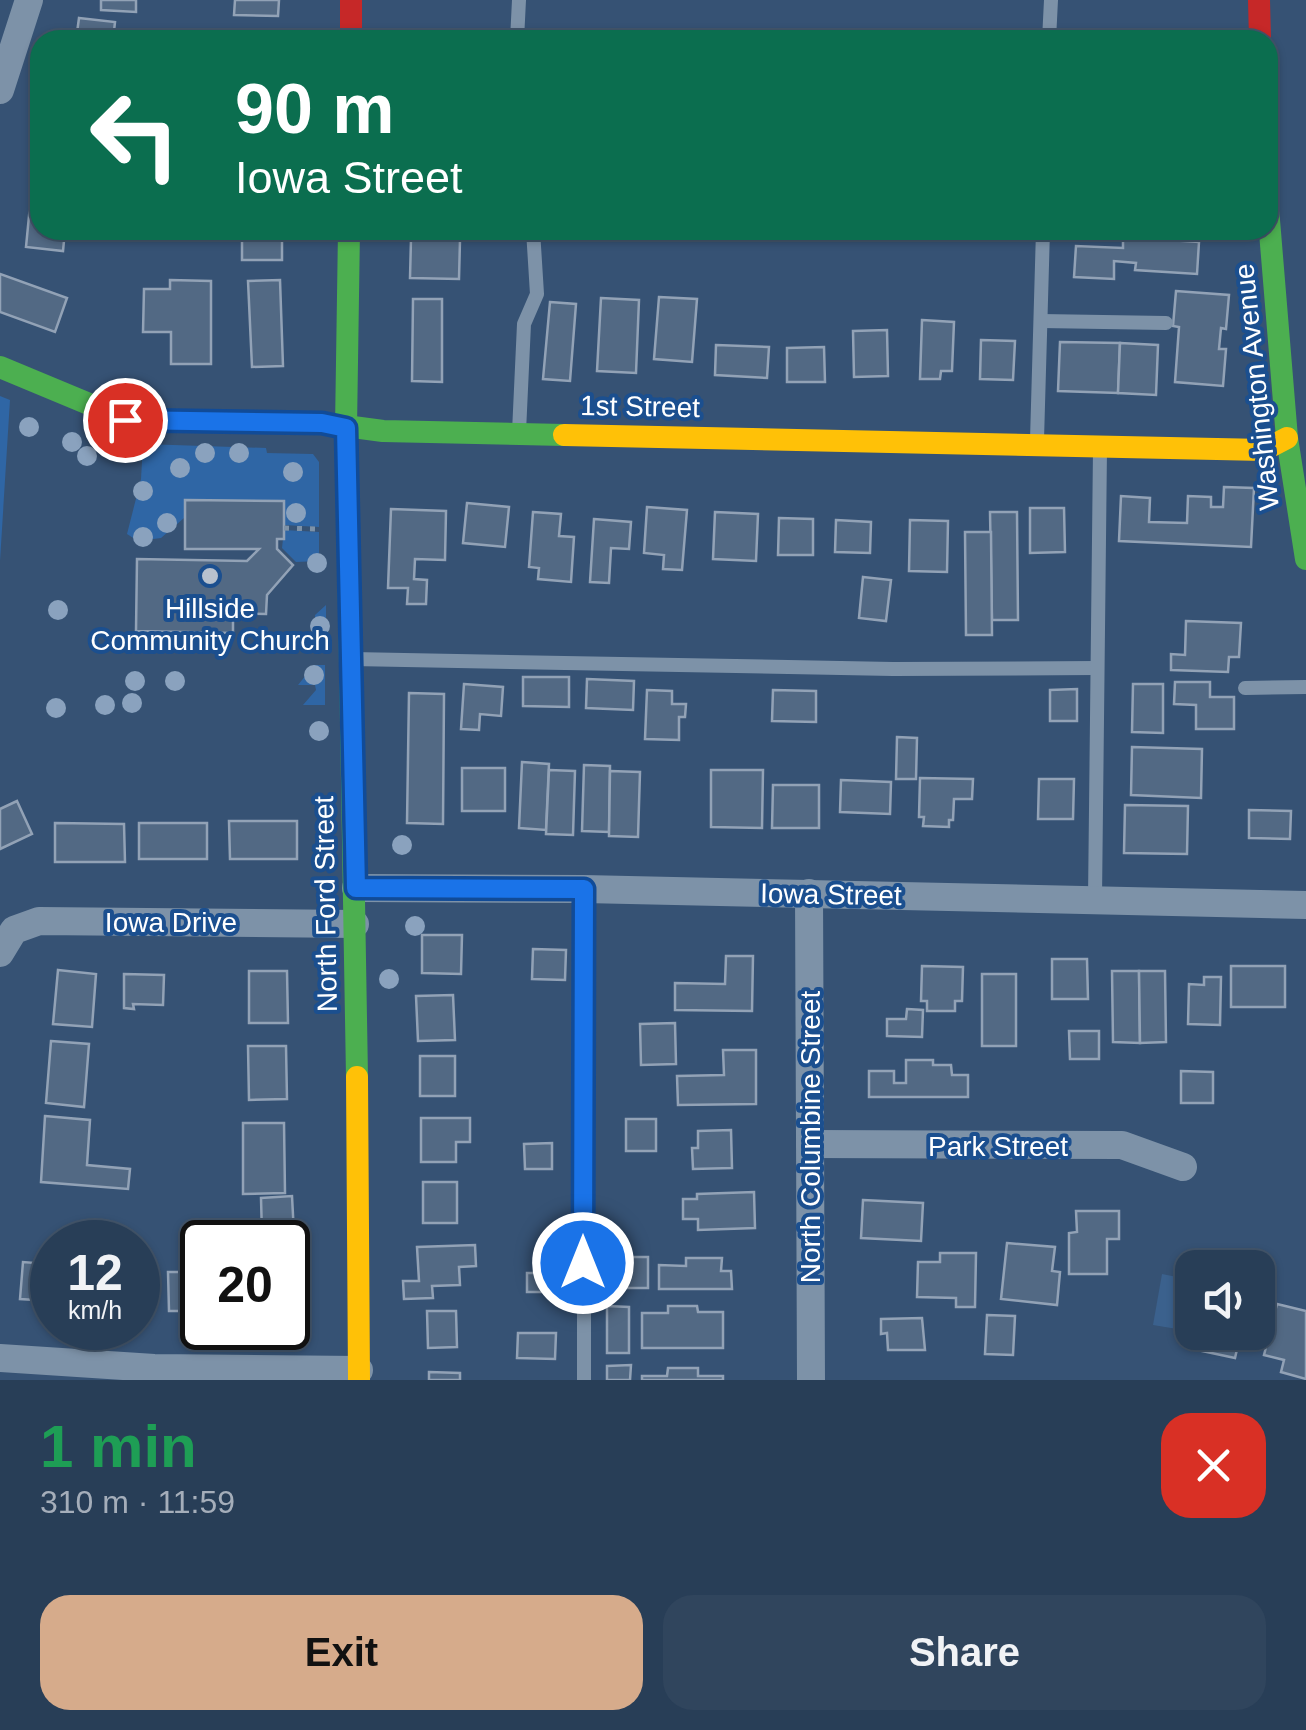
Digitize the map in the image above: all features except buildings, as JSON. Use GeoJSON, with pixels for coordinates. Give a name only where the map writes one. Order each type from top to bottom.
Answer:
{"type":"FeatureCollection","features":[{"type":"Feature","properties":{"kind":"street"},"geometry":{"type":"LineString","coordinates":[[0,90],[28,0]]}},
{"type":"Feature","properties":{"kind":"street"},"geometry":{"type":"LineString","coordinates":[[351,30],[352,0]]}},
{"type":"Feature","properties":{"kind":"street"},"geometry":{"type":"LineString","coordinates":[[1259,0],[1260,30]]}},
{"type":"Feature","properties":{"kind":"street","name":"North Ford Street"},"geometry":{"type":"LineString","coordinates":[[349,240],[346,428],[356,888],[359,1375]]}},
{"type":"Feature","properties":{"kind":"street","name":"Washington Avenue"},"geometry":{"type":"LineString","coordinates":[[1271,240],[1287,438],[1306,560]]}},
{"type":"Feature","properties":{"kind":"street","name":"1st Street"},"geometry":{"type":"LineString","coordinates":[[0,367],[125,420],[1100,448],[1264,450],[1287,438]]}},
{"type":"Feature","properties":{"kind":"street","name":"Iowa Street"},"geometry":{"type":"LineString","coordinates":[[356,888],[584,889],[1306,905]]}},
{"type":"Feature","properties":{"kind":"street","name":"North Columbine Street"},"geometry":{"type":"LineString","coordinates":[[810,894],[811,1380]]}},
{"type":"Feature","properties":{"kind":"street","name":"Iowa Drive"},"geometry":{"type":"LineString","coordinates":[[0,953],[14,930],[39,922],[356,924]]}},
{"type":"Feature","properties":{"kind":"street","name":"Park Street"},"geometry":{"type":"LineString","coordinates":[[810,1144],[1122,1145],[1183,1167]]}},
{"type":"Feature","properties":{"kind":"street"},"geometry":{"type":"LineString","coordinates":[[0,1358],[359,1375]]}},
{"type":"Feature","properties":{"kind":"lane"},"geometry":{"type":"LineString","coordinates":[[517,30],[518,0]]}},
{"type":"Feature","properties":{"kind":"lane"},"geometry":{"type":"LineString","coordinates":[[1049,30],[1050,0]]}},
{"type":"Feature","properties":{"kind":"lane"},"geometry":{"type":"LineString","coordinates":[[520,433],[524,324],[537,294],[534,240]]}},
{"type":"Feature","properties":{"kind":"lane"},"geometry":{"type":"LineString","coordinates":[[1037,446],[1044,240]]}},
{"type":"Feature","properties":{"kind":"lane"},"geometry":{"type":"LineString","coordinates":[[1042,321],[1166,323]]}},
{"type":"Feature","properties":{"kind":"lane"},"geometry":{"type":"LineString","coordinates":[[1094,899],[1100,448]]}},
{"type":"Feature","properties":{"kind":"lane"},"geometry":{"type":"LineString","coordinates":[[351,659],[893,669],[1098,668]]}},
{"type":"Feature","properties":{"kind":"lane"},"geometry":{"type":"LineString","coordinates":[[1245,688],[1306,687]]}},
{"type":"Feature","properties":{"kind":"lane"},"geometry":{"type":"LineString","coordinates":[[584,889],[584,1380]]}},
{"type":"Feature","properties":{"kind":"path"},"geometry":{"type":"LineString","coordinates":[[284,528],[324,530]]}},
{"type":"Feature","properties":{"kind":"shaded area"},"geometry":{"type":"Polygon","coordinates":[[[0,396],[10,400],[0,561],[0,396]]]}},
{"type":"Feature","properties":{"kind":"shaded area"},"geometry":{"type":"Polygon","coordinates":[[[143,444],[266,448],[267,453],[313,454],[319,462],[319,527],[284,525],[284,501],[185,500],[184,518],[161,538],[138,541],[127,534],[141,479],[143,444]]]}},
{"type":"Feature","properties":{"kind":"shaded area"},"geometry":{"type":"Polygon","coordinates":[[[284,530],[319,532],[319,561],[296,562],[282,548],[284,530]]]}},
{"type":"Feature","properties":{"kind":"shaded area"},"geometry":{"type":"Polygon","coordinates":[[[326,605],[326,643],[306,646],[315,637],[315,615],[326,605]]]}},
{"type":"Feature","properties":{"kind":"shaded area"},"geometry":{"type":"Polygon","coordinates":[[[314,665],[325,665],[325,705],[303,705],[316,690],[315,685],[298,685],[314,665]]]}},
{"type":"Feature","properties":{"kind":"shaded area"},"geometry":{"type":"Polygon","coordinates":[[[1162,1274],[1175,1277],[1175,1329],[1153,1325],[1162,1274]]]}},
{"type":"Feature","properties":{"kind":"traffic: fast"},"geometry":{"type":"LineString","coordinates":[[349,240],[346,428],[357,1077]]}},
{"type":"Feature","properties":{"kind":"traffic: fast"},"geometry":{"type":"LineString","coordinates":[[1271,240],[1287,438],[1306,559]]}},
{"type":"Feature","properties":{"kind":"traffic: fast"},"geometry":{"type":"LineString","coordinates":[[0,367],[125,419],[323,423],[383,431],[564,435]]}},
{"type":"Feature","properties":{"kind":"traffic: slow"},"geometry":{"type":"LineString","coordinates":[[564,435],[1264,450],[1287,438]]}},
{"type":"Feature","properties":{"kind":"traffic: slow"},"geometry":{"type":"LineString","coordinates":[[357,1077],[359,1380]]}},
{"type":"Feature","properties":{"kind":"traffic: jam"},"geometry":{"type":"LineString","coordinates":[[351,0],[351,30]]}},
{"type":"Feature","properties":{"kind":"traffic: jam"},"geometry":{"type":"LineString","coordinates":[[1259,0],[1260,30]]}},
{"type":"Feature","properties":{"kind":"place","name":"Hillside Community Church"},"geometry":{"type":"Point","coordinates":[210,576]}},
{"type":"Feature","properties":{"kind":"route"},"geometry":{"type":"LineString","coordinates":[[125,420],[322,423],[346,428],[356,888],[584,889],[583,1263]]}}]}
